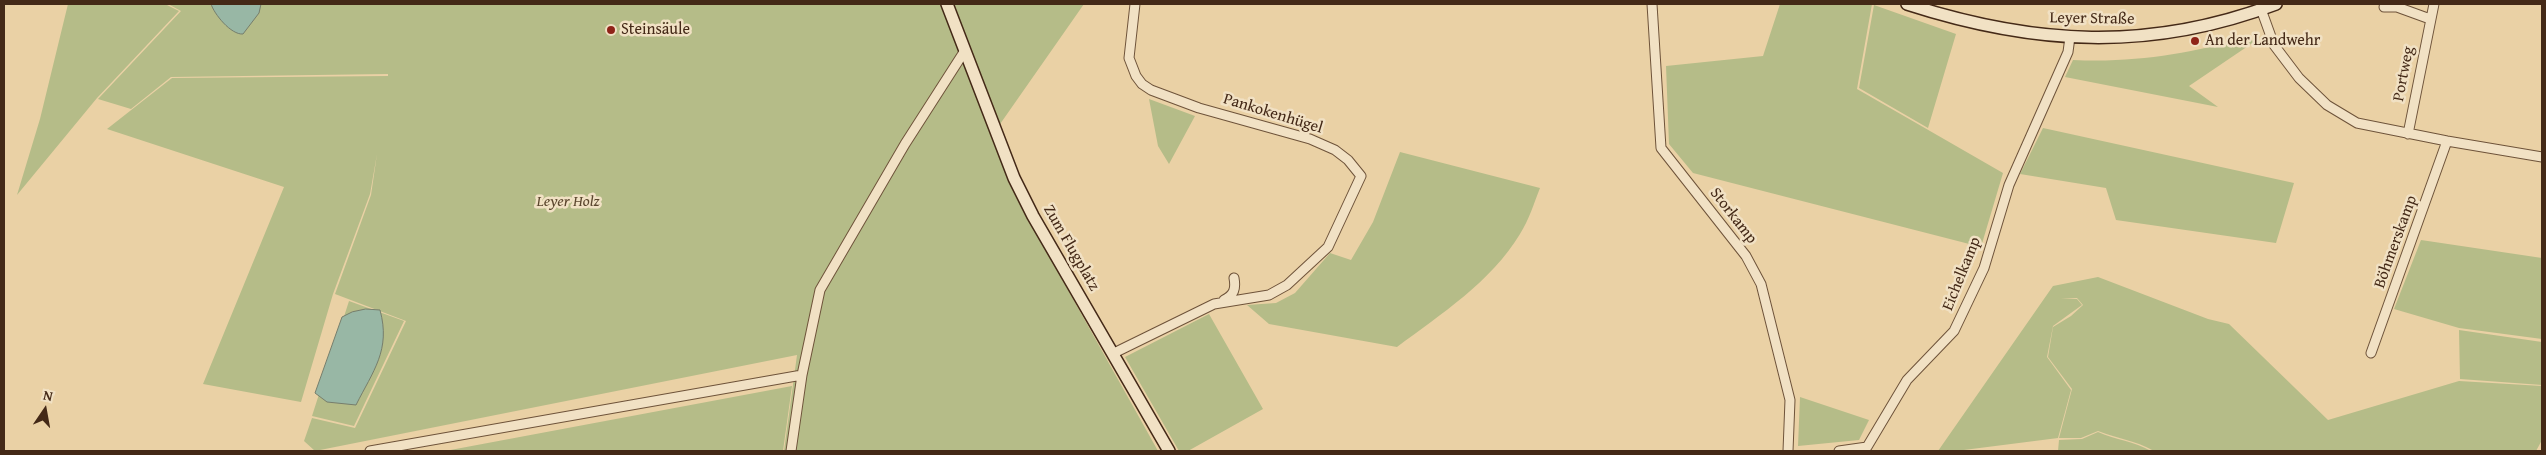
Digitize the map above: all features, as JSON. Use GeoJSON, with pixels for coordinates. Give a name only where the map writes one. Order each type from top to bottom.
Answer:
{"type":"FeatureCollection","features":[{"type":"Feature","properties":{"kind":"street","name":"Zum Flugplatz"},"geometry":{"type":"LineString","coordinates":[[947,4],[1014,178],[1033,216],[1114,353],[1168,451]]}},
{"type":"Feature","properties":{"kind":"street","name":"Pankokenhügel"},"geometry":{"type":"LineString","coordinates":[[1114,353],[1223,301],[1252,299],[1269,295],[1300,275],[1328,247],[1361,176],[1348,160],[1335,150],[1318,142],[1198,108],[1151,90],[1142,84],[1136,76],[1129,58],[1135,4]]}},
{"type":"Feature","properties":{"kind":"street","name":"Storkamp"},"geometry":{"type":"LineString","coordinates":[[1652,4],[1661,148],[1746,256],[1761,284],[1790,400],[1788,451]]}},
{"type":"Feature","properties":{"kind":"street","name":"Leyer Straße"},"geometry":{"type":"LineString","coordinates":[[1907,4],[1970,21],[2010,29],[2070,37],[2145,37],[2194,29],[2276,4]]}},
{"type":"Feature","properties":{"kind":"street","name":"Portweg"},"geometry":{"type":"LineString","coordinates":[[2408,134],[2434,4]]}},
{"type":"Feature","properties":{"kind":"street"},"geometry":{"type":"LineString","coordinates":[[2384,7],[2397,7],[2430,19]]}},
{"type":"Feature","properties":{"kind":"street"},"geometry":{"type":"LineString","coordinates":[[2261,9],[2270,36],[2279,52],[2299,78],[2327,105],[2357,123],[2408,134],[2542,157]]}},
{"type":"Feature","properties":{"kind":"street","name":"Eichelkamp"},"geometry":{"type":"LineString","coordinates":[[1839,451],[1867,447],[1907,380],[1954,331],[1984,268],[2009,185],[2068,52],[2070,37]]}},
{"type":"Feature","properties":{"kind":"street"},"geometry":{"type":"LineString","coordinates":[[791,451],[802,375],[820,290],[905,144],[964,52]]}},
{"type":"Feature","properties":{"kind":"street","name":"Böhmerskamp"},"geometry":{"type":"LineString","coordinates":[[2371,353],[2447,141]]}},
{"type":"Feature","properties":{"kind":"street"},"geometry":{"type":"LineString","coordinates":[[1223,301],[1232,296],[1235,288],[1234,278]]}},
{"type":"Feature","properties":{"kind":"street"},"geometry":{"type":"LineString","coordinates":[[370,451],[802,375]]}},
{"type":"Feature","properties":{"kind":"green space"},"geometry":{"type":"Polygon","coordinates":[[[68,4],[165,4],[179,11],[97,98],[17,195],[40,119],[68,4]]]}},
{"type":"Feature","properties":{"kind":"green space","name":"Leyer Holz"},"geometry":{"type":"Polygon","coordinates":[[[168,4],[1084,4],[991,137],[1016,197],[1158,451],[784,451],[797,355],[315,451],[304,441],[312,418],[355,428],[406,321],[335,294],[371,195],[377,154],[370,194],[333,294],[301,402],[203,384],[284,187],[107,129],[172,78],[388,76],[388,74],[171,77],[131,109],[98,99],[181,11],[168,4]]]}},
{"type":"Feature","properties":{"kind":"green space"},"geometry":{"type":"Polygon","coordinates":[[[1780,4],[1872,4],[1857,89],[2003,173],[1981,247],[1693,173],[1669,144],[1666,66],[1763,56],[1780,4]]]}},
{"type":"Feature","properties":{"kind":"green space"},"geometry":{"type":"Polygon","coordinates":[[[1874,5],[1956,34],[1928,128],[1859,88],[1874,5]]]}},
{"type":"Feature","properties":{"kind":"green space"},"geometry":{"type":"Polygon","coordinates":[[[2250,38],[2254,42],[2189,86],[2218,107],[2065,77],[2073,60],[2120,60],[2162,56],[2250,38]]]}},
{"type":"Feature","properties":{"kind":"green space"},"geometry":{"type":"Polygon","coordinates":[[[1149,99],[1195,116],[1169,164],[1158,146],[1149,99]]]}},
{"type":"Feature","properties":{"kind":"green space"},"geometry":{"type":"Polygon","coordinates":[[[2043,128],[2294,183],[2276,243],[2116,220],[2106,188],[2020,174],[2043,128]]]}},
{"type":"Feature","properties":{"kind":"green space"},"geometry":{"type":"Polygon","coordinates":[[[1400,152],[1540,188],[1520,234],[1495,267],[1480,282],[1448,309],[1397,347],[1269,324],[1247,305],[1276,303],[1295,293],[1330,253],[1351,260],[1373,222],[1400,152]]]}},
{"type":"Feature","properties":{"kind":"green space"},"geometry":{"type":"Polygon","coordinates":[[[2421,240],[2542,258],[2542,339],[2459,328],[2394,309],[2421,240]]]}},
{"type":"Feature","properties":{"kind":"green space"},"geometry":{"type":"Polygon","coordinates":[[[2098,277],[2208,319],[2229,324],[2328,420],[2459,381],[2542,386],[2542,440],[2536,451],[2154,451],[2098,431],[2081,438],[2059,438],[2072,389],[2048,357],[2053,327],[2071,316],[2083,305],[2077,298],[2061,299],[2077,299],[2082,305],[2053,326],[2047,357],[2071,390],[2058,438],[1956,451],[1938,451],[2053,286],[2098,277]]]}},
{"type":"Feature","properties":{"kind":"green space"},"geometry":{"type":"Polygon","coordinates":[[[349,301],[404,321],[354,426],[312,416],[349,301]]]}},
{"type":"Feature","properties":{"kind":"green space"},"geometry":{"type":"Polygon","coordinates":[[[1209,314],[1263,409],[1188,451],[1179,451],[1125,357],[1209,314]]]}},
{"type":"Feature","properties":{"kind":"green space"},"geometry":{"type":"Polygon","coordinates":[[[2459,330],[2542,342],[2542,385],[2460,379],[2459,330]]]}},
{"type":"Feature","properties":{"kind":"green space"},"geometry":{"type":"Polygon","coordinates":[[[792,386],[783,451],[445,451],[792,386]]]}},
{"type":"Feature","properties":{"kind":"green space"},"geometry":{"type":"Polygon","coordinates":[[[1800,397],[1869,420],[1859,440],[1798,446],[1800,397]]]}},
{"type":"Feature","properties":{"kind":"green space"},"geometry":{"type":"Polygon","coordinates":[[[2098,432],[2151,451],[2058,451],[2059,440],[2082,439],[2098,432]]]}},
{"type":"Feature","properties":{"kind":"shaded area"},"geometry":{"type":"Polygon","coordinates":[[[211,4],[261,4],[259,13],[243,34],[228,28],[211,4]]]}},
{"type":"Feature","properties":{"kind":"shaded area"},"geometry":{"type":"Polygon","coordinates":[[[366,309],[380,310],[383,324],[382,349],[374,371],[356,405],[327,402],[315,393],[342,317],[352,312],[366,309]]]}},
{"type":"Feature","properties":{"kind":"place","name":"Steinsäule"},"geometry":{"type":"Point","coordinates":[611,30]}},
{"type":"Feature","properties":{"kind":"place","name":"An der Landwehr"},"geometry":{"type":"Point","coordinates":[2195,41]}}]}
